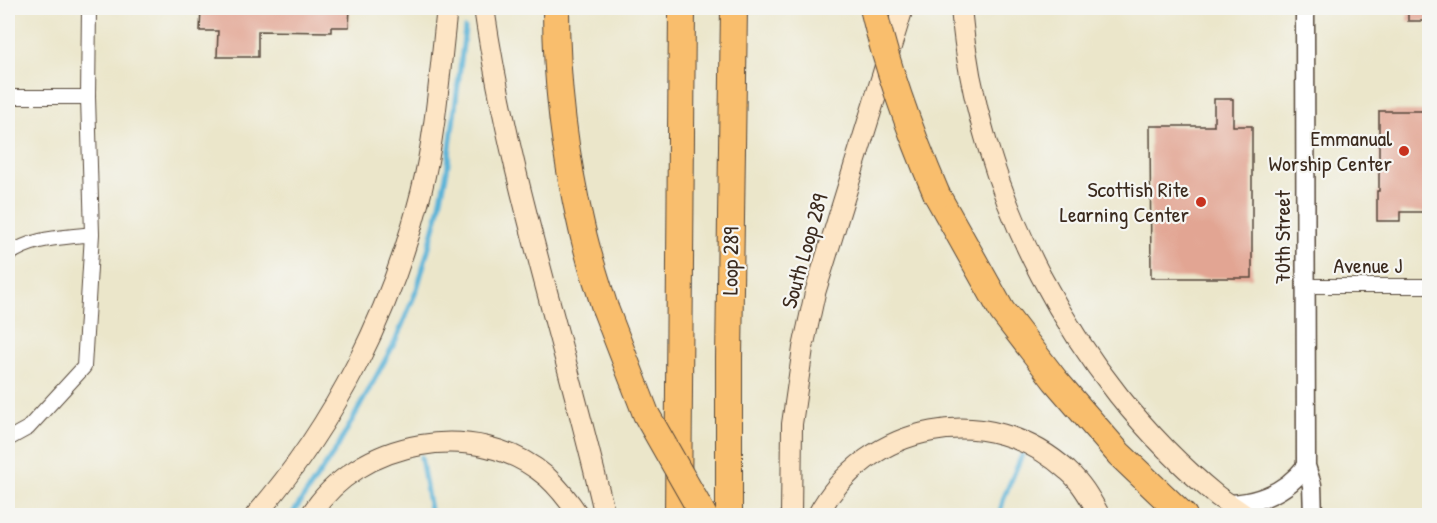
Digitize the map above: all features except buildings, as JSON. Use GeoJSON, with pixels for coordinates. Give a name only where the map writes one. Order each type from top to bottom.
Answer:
{"type":"FeatureCollection","features":[{"type":"Feature","properties":{"kind":"highway"},"geometry":{"type":"LineString","coordinates":[[556,8],[556,51],[564,134],[582,229],[604,308],[646,414],[704,516]]}},
{"type":"Feature","properties":{"kind":"highway"},"geometry":{"type":"LineString","coordinates":[[678,516],[682,8]]}},
{"type":"Feature","properties":{"kind":"highway","name":"Loop 289"},"geometry":{"type":"LineString","coordinates":[[729,516],[734,8]]}},
{"type":"Feature","properties":{"kind":"highway"},"geometry":{"type":"LineString","coordinates":[[873,8],[909,127],[937,195],[1002,311],[1055,380],[1119,454],[1184,516]]}},
{"type":"Feature","properties":{"kind":"main road"},"geometry":{"type":"LineString","coordinates":[[255,516],[293,467],[336,402],[358,364],[390,289],[421,192],[447,8]]}},
{"type":"Feature","properties":{"kind":"main road"},"geometry":{"type":"LineString","coordinates":[[484,8],[501,102],[548,298],[587,435],[605,516]]}},
{"type":"Feature","properties":{"kind":"main road","name":"South Loop 289"},"geometry":{"type":"LineString","coordinates":[[791,516],[792,424],[803,348],[815,293],[903,8]]}},
{"type":"Feature","properties":{"kind":"main road"},"geometry":{"type":"LineString","coordinates":[[961,8],[971,85],[982,130],[998,178],[1038,269],[1106,379],[1159,440],[1217,496],[1238,510]]}},
{"type":"Feature","properties":{"kind":"main road"},"geometry":{"type":"LineString","coordinates":[[817,516],[837,484],[872,454],[913,435],[933,430],[958,428],[1001,434],[1023,441],[1049,456],[1069,471],[1101,516]]}},
{"type":"Feature","properties":{"kind":"main road"},"geometry":{"type":"LineString","coordinates":[[310,516],[329,489],[367,462],[402,448],[444,443],[487,448],[529,464],[553,484],[571,503],[579,516]]}},
{"type":"Feature","properties":{"kind":"street"},"geometry":{"type":"LineString","coordinates":[[8,439],[28,428],[84,367],[92,234],[88,97],[89,8]]}},
{"type":"Feature","properties":{"kind":"street","name":"70th Street"},"geometry":{"type":"LineString","coordinates":[[1305,8],[1306,466],[1312,485],[1312,516]]}},
{"type":"Feature","properties":{"kind":"street"},"geometry":{"type":"LineString","coordinates":[[8,97],[88,97]]}},
{"type":"Feature","properties":{"kind":"street"},"geometry":{"type":"LineString","coordinates":[[8,255],[15,244],[92,234]]}},
{"type":"Feature","properties":{"kind":"street","name":"Avenue J"},"geometry":{"type":"LineString","coordinates":[[1306,286],[1430,286]]}},
{"type":"Feature","properties":{"kind":"street"},"geometry":{"type":"LineString","coordinates":[[1238,510],[1280,490],[1295,480],[1306,466]]}},
{"type":"Feature","properties":{"kind":"waterway"},"geometry":{"type":"LineString","coordinates":[[291,516],[337,448],[395,342],[417,289],[437,218],[447,171],[465,29]]}},
{"type":"Feature","properties":{"kind":"waterway"},"geometry":{"type":"LineString","coordinates":[[999,516],[1004,497],[1022,455]]}},
{"type":"Feature","properties":{"kind":"waterway"},"geometry":{"type":"LineString","coordinates":[[421,457],[431,516]]}},
{"type":"Feature","properties":{"kind":"place","name":"Emmanual Worship Center"},"geometry":{"type":"Point","coordinates":[1404,151]}},
{"type":"Feature","properties":{"kind":"place","name":"Scottish Rite Learning Center"},"geometry":{"type":"Point","coordinates":[1201,202]}}]}
